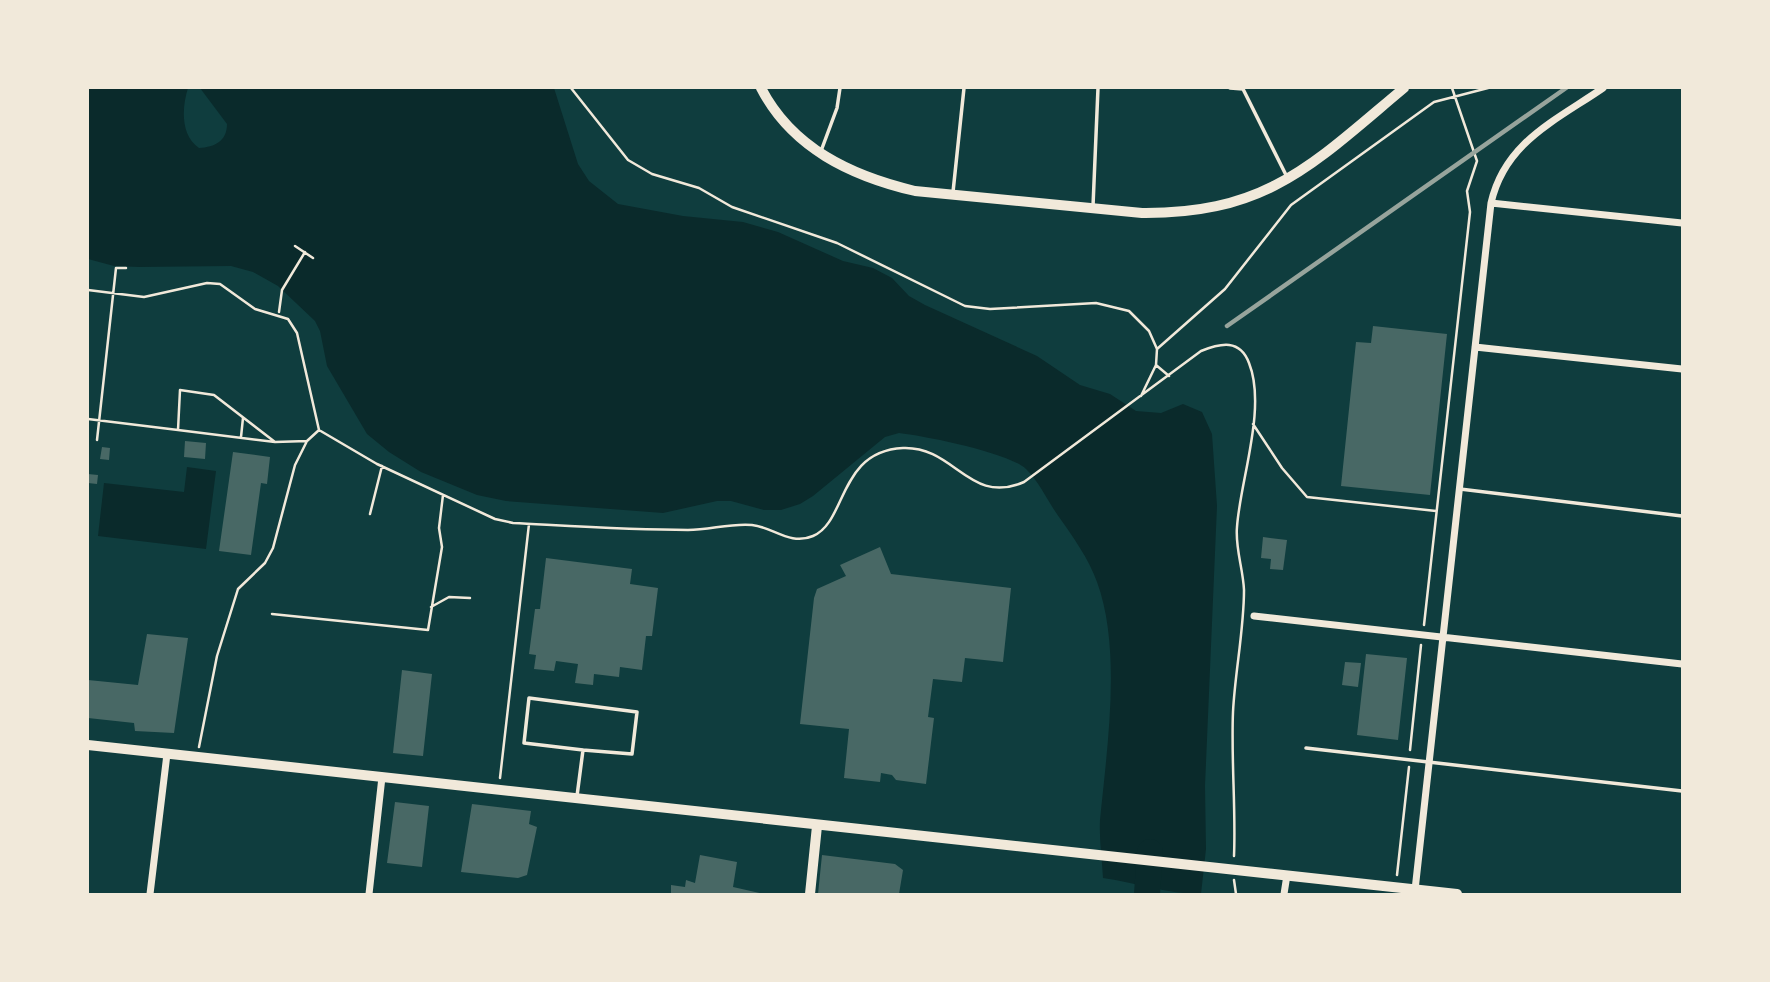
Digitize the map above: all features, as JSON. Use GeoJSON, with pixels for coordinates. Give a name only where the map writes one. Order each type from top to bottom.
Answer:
{"type":"FeatureCollection","features":[{"type":"Feature","properties":{"kind":"street"},"geometry":{"type":"LineString","coordinates":[[761,88],[786,124],[820,153],[856,174],[887,185],[953,195],[1142,213],[1197,211],[1242,201],[1288,179],[1333,147],[1404,88]]}},
{"type":"Feature","properties":{"kind":"street"},"geometry":{"type":"LineString","coordinates":[[1415,890],[1491,203],[1504,166],[1529,139],[1603,88]]}},
{"type":"Feature","properties":{"kind":"street"},"geometry":{"type":"LineString","coordinates":[[1491,203],[1682,223]]}},
{"type":"Feature","properties":{"kind":"street"},"geometry":{"type":"LineString","coordinates":[[1475,347],[1682,369]]}},
{"type":"Feature","properties":{"kind":"street"},"geometry":{"type":"LineString","coordinates":[[1254,616],[1682,664]]}},
{"type":"Feature","properties":{"kind":"street"},"geometry":{"type":"LineString","coordinates":[[88,745],[1457,894]]}},
{"type":"Feature","properties":{"kind":"street"},"geometry":{"type":"LineString","coordinates":[[150,894],[166,754]]}},
{"type":"Feature","properties":{"kind":"street"},"geometry":{"type":"LineString","coordinates":[[369,894],[382,777]]}},
{"type":"Feature","properties":{"kind":"street"},"geometry":{"type":"LineString","coordinates":[[810,894],[817,825]]}},
{"type":"Feature","properties":{"kind":"street"},"geometry":{"type":"LineString","coordinates":[[1284,894],[1287,875]]}},
{"type":"Feature","properties":{"kind":"lane"},"geometry":{"type":"LineString","coordinates":[[820,153],[837,108],[840,88]]}},
{"type":"Feature","properties":{"kind":"lane"},"geometry":{"type":"LineString","coordinates":[[953,195],[964,88]]}},
{"type":"Feature","properties":{"kind":"lane"},"geometry":{"type":"LineString","coordinates":[[1093,209],[1098,88]]}},
{"type":"Feature","properties":{"kind":"lane"},"geometry":{"type":"LineString","coordinates":[[1230,88],[1242,89],[1288,179]]}},
{"type":"Feature","properties":{"kind":"lane"},"geometry":{"type":"LineString","coordinates":[[1460,489],[1682,516]]}},
{"type":"Feature","properties":{"kind":"lane"},"geometry":{"type":"LineString","coordinates":[[529,698],[637,712],[632,754],[583,750],[524,743],[529,698]]}},
{"type":"Feature","properties":{"kind":"lane"},"geometry":{"type":"LineString","coordinates":[[1306,748],[1682,791]]}},
{"type":"Feature","properties":{"kind":"lane"},"geometry":{"type":"LineString","coordinates":[[577,798],[583,750]]}},
{"type":"Feature","properties":{"kind":"path"},"geometry":{"type":"LineString","coordinates":[[572,88],[618,150],[628,160],[652,174],[699,188],[732,207],[837,243],[965,306],[990,309],[1096,303],[1116,306],[1137,316],[1149,331],[1157,349],[1156,365],[1139,399]]}},
{"type":"Feature","properties":{"kind":"path"},"geometry":{"type":"LineString","coordinates":[[1396,888],[1470,212],[1467,191],[1477,161],[1452,88]]}},
{"type":"Feature","properties":{"kind":"path"},"geometry":{"type":"LineString","coordinates":[[1157,349],[1225,289],[1291,205],[1428,106],[1455,95],[1488,88]]}},
{"type":"Feature","properties":{"kind":"path"},"geometry":{"type":"LineString","coordinates":[[295,246],[313,257]]}},
{"type":"Feature","properties":{"kind":"path"},"geometry":{"type":"LineString","coordinates":[[278,313],[282,289],[305,252]]}},
{"type":"Feature","properties":{"kind":"path"},"geometry":{"type":"LineString","coordinates":[[97,440],[116,268],[126,268]]}},
{"type":"Feature","properties":{"kind":"path"},"geometry":{"type":"LineString","coordinates":[[88,290],[144,297],[207,283],[219,284],[255,309],[278,313],[288,319],[297,333],[319,430],[382,466],[495,519],[528,524],[684,530],[742,524],[757,526],[794,539],[805,539],[825,527],[847,484],[870,459],[905,448],[937,456],[984,487],[1000,490],[1024,482],[1202,351],[1221,343],[1242,351],[1250,364],[1253,424],[1236,545],[1244,590],[1233,713],[1236,799],[1230,869],[1236,894]]}},
{"type":"Feature","properties":{"kind":"path"},"geometry":{"type":"LineString","coordinates":[[1156,365],[1169,376]]}},
{"type":"Feature","properties":{"kind":"path"},"geometry":{"type":"LineString","coordinates":[[178,430],[180,390],[214,395],[275,442]]}},
{"type":"Feature","properties":{"kind":"path"},"geometry":{"type":"LineString","coordinates":[[241,437],[243,418]]}},
{"type":"Feature","properties":{"kind":"path"},"geometry":{"type":"LineString","coordinates":[[88,419],[275,442],[307,441]]}},
{"type":"Feature","properties":{"kind":"path"},"geometry":{"type":"LineString","coordinates":[[1253,424],[1282,468],[1307,497],[1437,512]]}},
{"type":"Feature","properties":{"kind":"path"},"geometry":{"type":"LineString","coordinates":[[198,757],[211,684],[238,589],[265,563],[274,548],[295,465],[307,441],[319,430]]}},
{"type":"Feature","properties":{"kind":"path"},"geometry":{"type":"LineString","coordinates":[[370,514],[382,466]]}},
{"type":"Feature","properties":{"kind":"path"},"geometry":{"type":"LineString","coordinates":[[272,614],[428,631],[442,547],[439,528],[443,495]]}},
{"type":"Feature","properties":{"kind":"path"},"geometry":{"type":"LineString","coordinates":[[499,790],[528,524]]}},
{"type":"Feature","properties":{"kind":"path"},"geometry":{"type":"LineString","coordinates":[[431,607],[449,597],[470,598]]}},
{"type":"Feature","properties":{"kind":"water"},"geometry":{"type":"Polygon","coordinates":[[[88,88],[188,88],[184,120],[188,136],[199,148],[219,142],[225,135],[227,124],[200,88],[554,88],[578,164],[589,181],[618,204],[683,216],[743,222],[778,232],[843,261],[873,268],[892,278],[909,296],[925,305],[1037,356],[1080,385],[1110,394],[1136,411],[1161,413],[1183,404],[1202,412],[1212,434],[1217,506],[1205,786],[1206,849],[1201,894],[1103,878],[1100,820],[1109,731],[1111,668],[1105,609],[1094,573],[1085,557],[1040,486],[1026,469],[985,451],[899,433],[885,437],[813,496],[800,504],[781,510],[764,510],[731,501],[717,501],[663,513],[506,501],[477,495],[421,472],[367,434],[327,366],[320,331],[315,321],[278,286],[253,272],[231,266],[114,266],[88,259],[88,88]]]}},
{"type":"Feature","properties":{"kind":"water"},"geometry":{"type":"Polygon","coordinates":[[[187,467],[216,471],[206,549],[98,536],[104,483],[184,492],[187,467]]]}},
{"type":"Feature","properties":{"kind":"building"},"geometry":{"type":"Polygon","coordinates":[[[1373,326],[1447,334],[1430,495],[1341,486],[1356,342],[1371,343],[1373,326]]]}},
{"type":"Feature","properties":{"kind":"building"},"geometry":{"type":"Polygon","coordinates":[[[185,441],[206,443],[205,459],[184,457],[185,441]]]}},
{"type":"Feature","properties":{"kind":"building"},"geometry":{"type":"Polygon","coordinates":[[[102,447],[110,448],[109,460],[100,459],[102,447]]]}},
{"type":"Feature","properties":{"kind":"building"},"geometry":{"type":"Polygon","coordinates":[[[233,452],[270,457],[267,484],[261,483],[251,555],[219,551],[233,452]]]}},
{"type":"Feature","properties":{"kind":"building"},"geometry":{"type":"Polygon","coordinates":[[[88,474],[98,475],[97,484],[88,483],[88,474]]]}},
{"type":"Feature","properties":{"kind":"building"},"geometry":{"type":"Polygon","coordinates":[[[1263,537],[1287,540],[1283,570],[1270,569],[1271,559],[1261,558],[1263,537]]]}},
{"type":"Feature","properties":{"kind":"building"},"geometry":{"type":"Polygon","coordinates":[[[880,547],[891,574],[1011,588],[1003,662],[965,658],[962,682],[933,679],[928,717],[934,718],[926,784],[896,780],[892,775],[881,773],[880,782],[844,778],[849,729],[800,724],[817,589],[846,576],[840,565],[880,547]]]}},
{"type":"Feature","properties":{"kind":"building"},"geometry":{"type":"Polygon","coordinates":[[[546,558],[632,569],[630,584],[658,588],[652,636],[646,636],[642,670],[620,667],[619,677],[594,674],[593,685],[575,683],[578,664],[556,661],[554,671],[534,669],[536,655],[529,654],[535,609],[540,609],[546,558]]]}},
{"type":"Feature","properties":{"kind":"building"},"geometry":{"type":"Polygon","coordinates":[[[147,634],[188,638],[174,733],[135,731],[134,723],[88,718],[88,680],[138,685],[147,634]]]}},
{"type":"Feature","properties":{"kind":"building"},"geometry":{"type":"Polygon","coordinates":[[[1366,654],[1407,658],[1398,740],[1357,735],[1366,654]]]}},
{"type":"Feature","properties":{"kind":"building"},"geometry":{"type":"Polygon","coordinates":[[[1345,662],[1361,663],[1358,687],[1342,685],[1345,662]]]}},
{"type":"Feature","properties":{"kind":"building"},"geometry":{"type":"Polygon","coordinates":[[[402,670],[432,674],[423,756],[393,753],[402,670]]]}},
{"type":"Feature","properties":{"kind":"building"},"geometry":{"type":"Polygon","coordinates":[[[395,802],[429,806],[422,867],[387,863],[395,802]]]}},
{"type":"Feature","properties":{"kind":"building"},"geometry":{"type":"Polygon","coordinates":[[[472,804],[531,811],[529,824],[537,827],[527,875],[518,878],[461,872],[472,804]]]}},
{"type":"Feature","properties":{"kind":"building"},"geometry":{"type":"Polygon","coordinates":[[[700,855],[737,862],[733,887],[764,894],[671,894],[671,885],[685,887],[686,880],[695,883],[700,855]]]}},
{"type":"Feature","properties":{"kind":"building"},"geometry":{"type":"Polygon","coordinates":[[[822,855],[895,864],[903,870],[899,894],[818,894],[822,855]]]}},
{"type":"Feature","properties":{"kind":"waterway"},"geometry":{"type":"LineString","coordinates":[[1147,894],[1150,852]]}},
{"type":"Feature","properties":{"kind":"railway"},"geometry":{"type":"LineString","coordinates":[[1227,326],[1566,88]]}}]}
